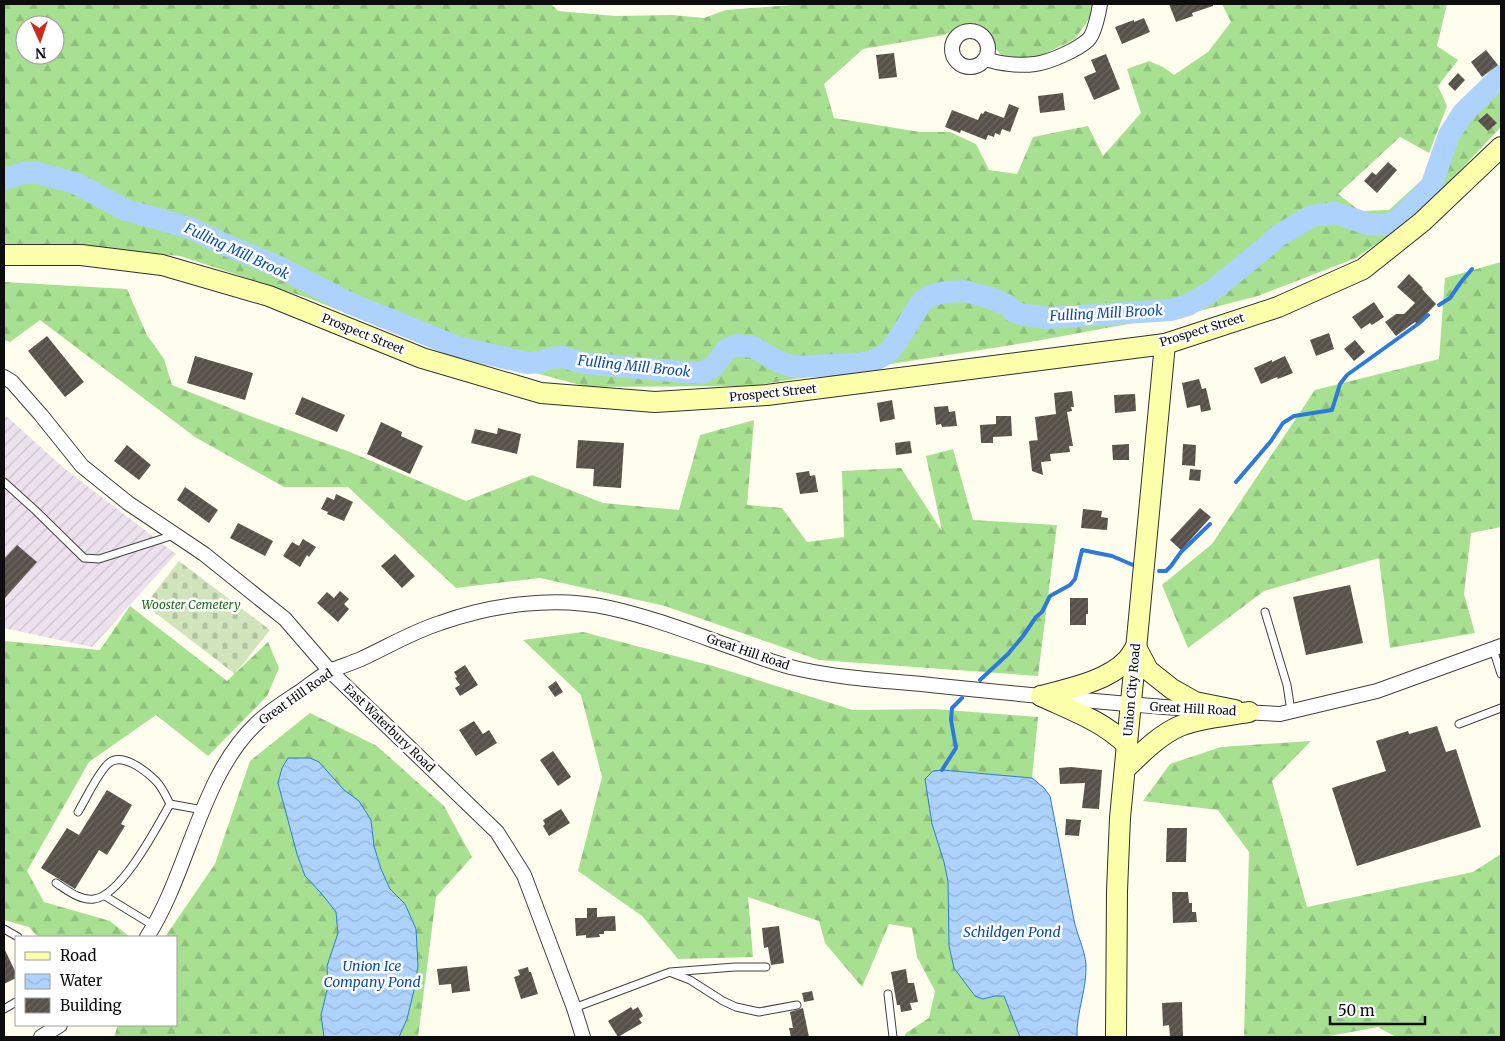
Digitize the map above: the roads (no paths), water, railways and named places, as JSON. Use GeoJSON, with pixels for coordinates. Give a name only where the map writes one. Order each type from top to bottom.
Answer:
{"type":"FeatureCollection","features":[{"type":"Feature","properties":{"kind":"main road","name":"Prospect Street"},"geometry":{"type":"LineString","coordinates":[[4,255],[81,255],[162,265],[270,296],[422,358],[541,392],[655,402],[767,395],[1165,344],[1278,307],[1363,269],[1422,222],[1501,147]]}},
{"type":"Feature","properties":{"kind":"main road","name":"Union City Road"},"geometry":{"type":"LineString","coordinates":[[1116,1037],[1119,844],[1130,705],[1165,344]]}},
{"type":"Feature","properties":{"kind":"main road"},"geometry":{"type":"LineString","coordinates":[[1041,696],[1079,686],[1113,672],[1128,660],[1136,647]]}},
{"type":"Feature","properties":{"kind":"main road"},"geometry":{"type":"LineString","coordinates":[[1136,647],[1148,670],[1172,689],[1195,702],[1249,712]]}},
{"type":"Feature","properties":{"kind":"main road"},"geometry":{"type":"LineString","coordinates":[[1041,696],[1096,721],[1112,731],[1127,745]]}},
{"type":"Feature","properties":{"kind":"main road"},"geometry":{"type":"LineString","coordinates":[[1125,769],[1148,748],[1180,726],[1197,721],[1249,712]]}},
{"type":"Feature","properties":{"kind":"street"},"geometry":{"type":"LineString","coordinates":[[986,58],[1000,64],[1035,64],[1066,54],[1090,39],[1100,4]]}},
{"type":"Feature","properties":{"kind":"street","name":"East Waterbury Road"},"geometry":{"type":"LineString","coordinates":[[4,377],[12,382],[35,408],[82,466],[128,503],[204,554],[285,619],[330,671],[497,832],[524,875],[583,1037]]}},
{"type":"Feature","properties":{"kind":"street","name":"Great Hill Road"},"geometry":{"type":"LineString","coordinates":[[151,932],[170,896],[203,810],[224,766],[238,745],[256,724],[330,671],[360,660],[414,633],[441,622],[477,612],[540,603],[574,603],[606,607],[646,616],[756,656],[798,669],[842,676],[1130,705],[1280,714],[1377,691],[1497,647]]}},
{"type":"Feature","properties":{"kind":"street"},"geometry":{"type":"LineString","coordinates":[[41,1037],[58,1026]]}},
{"type":"Feature","properties":{"kind":"lane"},"geometry":{"type":"LineString","coordinates":[[4,482],[84,558],[99,559],[174,534]]}},
{"type":"Feature","properties":{"kind":"lane"},"geometry":{"type":"LineString","coordinates":[[1265,612],[1286,685],[1291,711]]}},
{"type":"Feature","properties":{"kind":"lane"},"geometry":{"type":"LineString","coordinates":[[1497,647],[1501,674]]}},
{"type":"Feature","properties":{"kind":"lane"},"geometry":{"type":"LineString","coordinates":[[1459,724],[1501,708]]}},
{"type":"Feature","properties":{"kind":"lane"},"geometry":{"type":"LineString","coordinates":[[78,812],[109,763],[118,759],[129,761],[156,781],[170,804]]}},
{"type":"Feature","properties":{"kind":"lane"},"geometry":{"type":"LineString","coordinates":[[170,804],[203,810]]}},
{"type":"Feature","properties":{"kind":"lane"},"geometry":{"type":"LineString","coordinates":[[56,883],[72,894],[87,900],[94,900],[105,896],[125,875],[144,849],[170,804]]}},
{"type":"Feature","properties":{"kind":"lane"},"geometry":{"type":"LineString","coordinates":[[105,896],[151,932]]}},
{"type":"Feature","properties":{"kind":"lane"},"geometry":{"type":"LineString","coordinates":[[4,929],[16,936]]}},
{"type":"Feature","properties":{"kind":"lane"},"geometry":{"type":"LineString","coordinates":[[574,1008],[670,972],[766,967]]}},
{"type":"Feature","properties":{"kind":"lane"},"geometry":{"type":"LineString","coordinates":[[670,972],[690,980],[736,1007],[759,1012],[797,1004]]}},
{"type":"Feature","properties":{"kind":"lane"},"geometry":{"type":"LineString","coordinates":[[888,994],[893,1037]]}},
{"type":"Feature","properties":{"kind":"lane"},"geometry":{"type":"LineString","coordinates":[[4,1009],[15,1003]]}},
{"type":"Feature","properties":{"kind":"water","name":"Union Ice Company Pond"},"geometry":{"type":"Polygon","coordinates":[[[288,758],[310,758],[319,762],[344,790],[359,801],[371,820],[374,846],[381,869],[390,889],[405,904],[416,929],[418,966],[415,986],[407,1019],[399,1037],[324,1037],[321,1015],[328,986],[327,966],[338,933],[336,912],[305,876],[297,854],[278,783],[282,768],[288,758]]]}},
{"type":"Feature","properties":{"kind":"water","name":"Schildgen Pond"},"geometry":{"type":"Polygon","coordinates":[[[942,770],[1032,778],[1050,796],[1074,920],[1086,965],[1077,1037],[1020,1037],[1004,996],[983,999],[975,996],[954,968],[949,946],[948,882],[932,824],[925,779],[933,771],[942,770]]]}},
{"type":"Feature","properties":{"kind":"waterway","name":"Fulling Mill Brook"},"geometry":{"type":"LineString","coordinates":[[4,179],[24,173],[38,173],[75,183],[126,210],[190,228],[279,267],[349,303],[457,347],[527,363],[563,357],[583,363],[702,373],[714,366],[727,349],[737,345],[753,347],[779,362],[795,367],[855,364],[873,361],[886,354],[903,332],[922,301],[933,295],[965,291],[993,299],[1007,305],[1014,312],[1047,318],[1171,310],[1188,305],[1212,291],[1278,236],[1308,218],[1335,213],[1368,224],[1386,225],[1397,221],[1432,184],[1449,135],[1463,113],[1501,76]]}},
{"type":"Feature","properties":{"kind":"waterway"},"geometry":{"type":"LineString","coordinates":[[1439,305],[1450,298],[1472,269]]}},
{"type":"Feature","properties":{"kind":"waterway"},"geometry":{"type":"LineString","coordinates":[[1236,482],[1271,441],[1283,423],[1294,416],[1332,410],[1340,384],[1347,375],[1428,315]]}},
{"type":"Feature","properties":{"kind":"waterway"},"geometry":{"type":"LineString","coordinates":[[1159,571],[1166,571],[1181,552],[1210,524]]}},
{"type":"Feature","properties":{"kind":"waterway"},"geometry":{"type":"LineString","coordinates":[[980,680],[1008,654],[1036,617],[1042,612],[1050,596],[1070,585],[1075,579],[1082,550],[1112,556],[1133,565]]}},
{"type":"Feature","properties":{"kind":"waterway"},"geometry":{"type":"LineString","coordinates":[[942,770],[956,748],[951,720],[952,708],[962,698]]}},
{"type":"Feature","properties":{"kind":"park label","name":"Wooster Cemetery"},"geometry":{"type":"Point","coordinates":[191,605]}}]}
